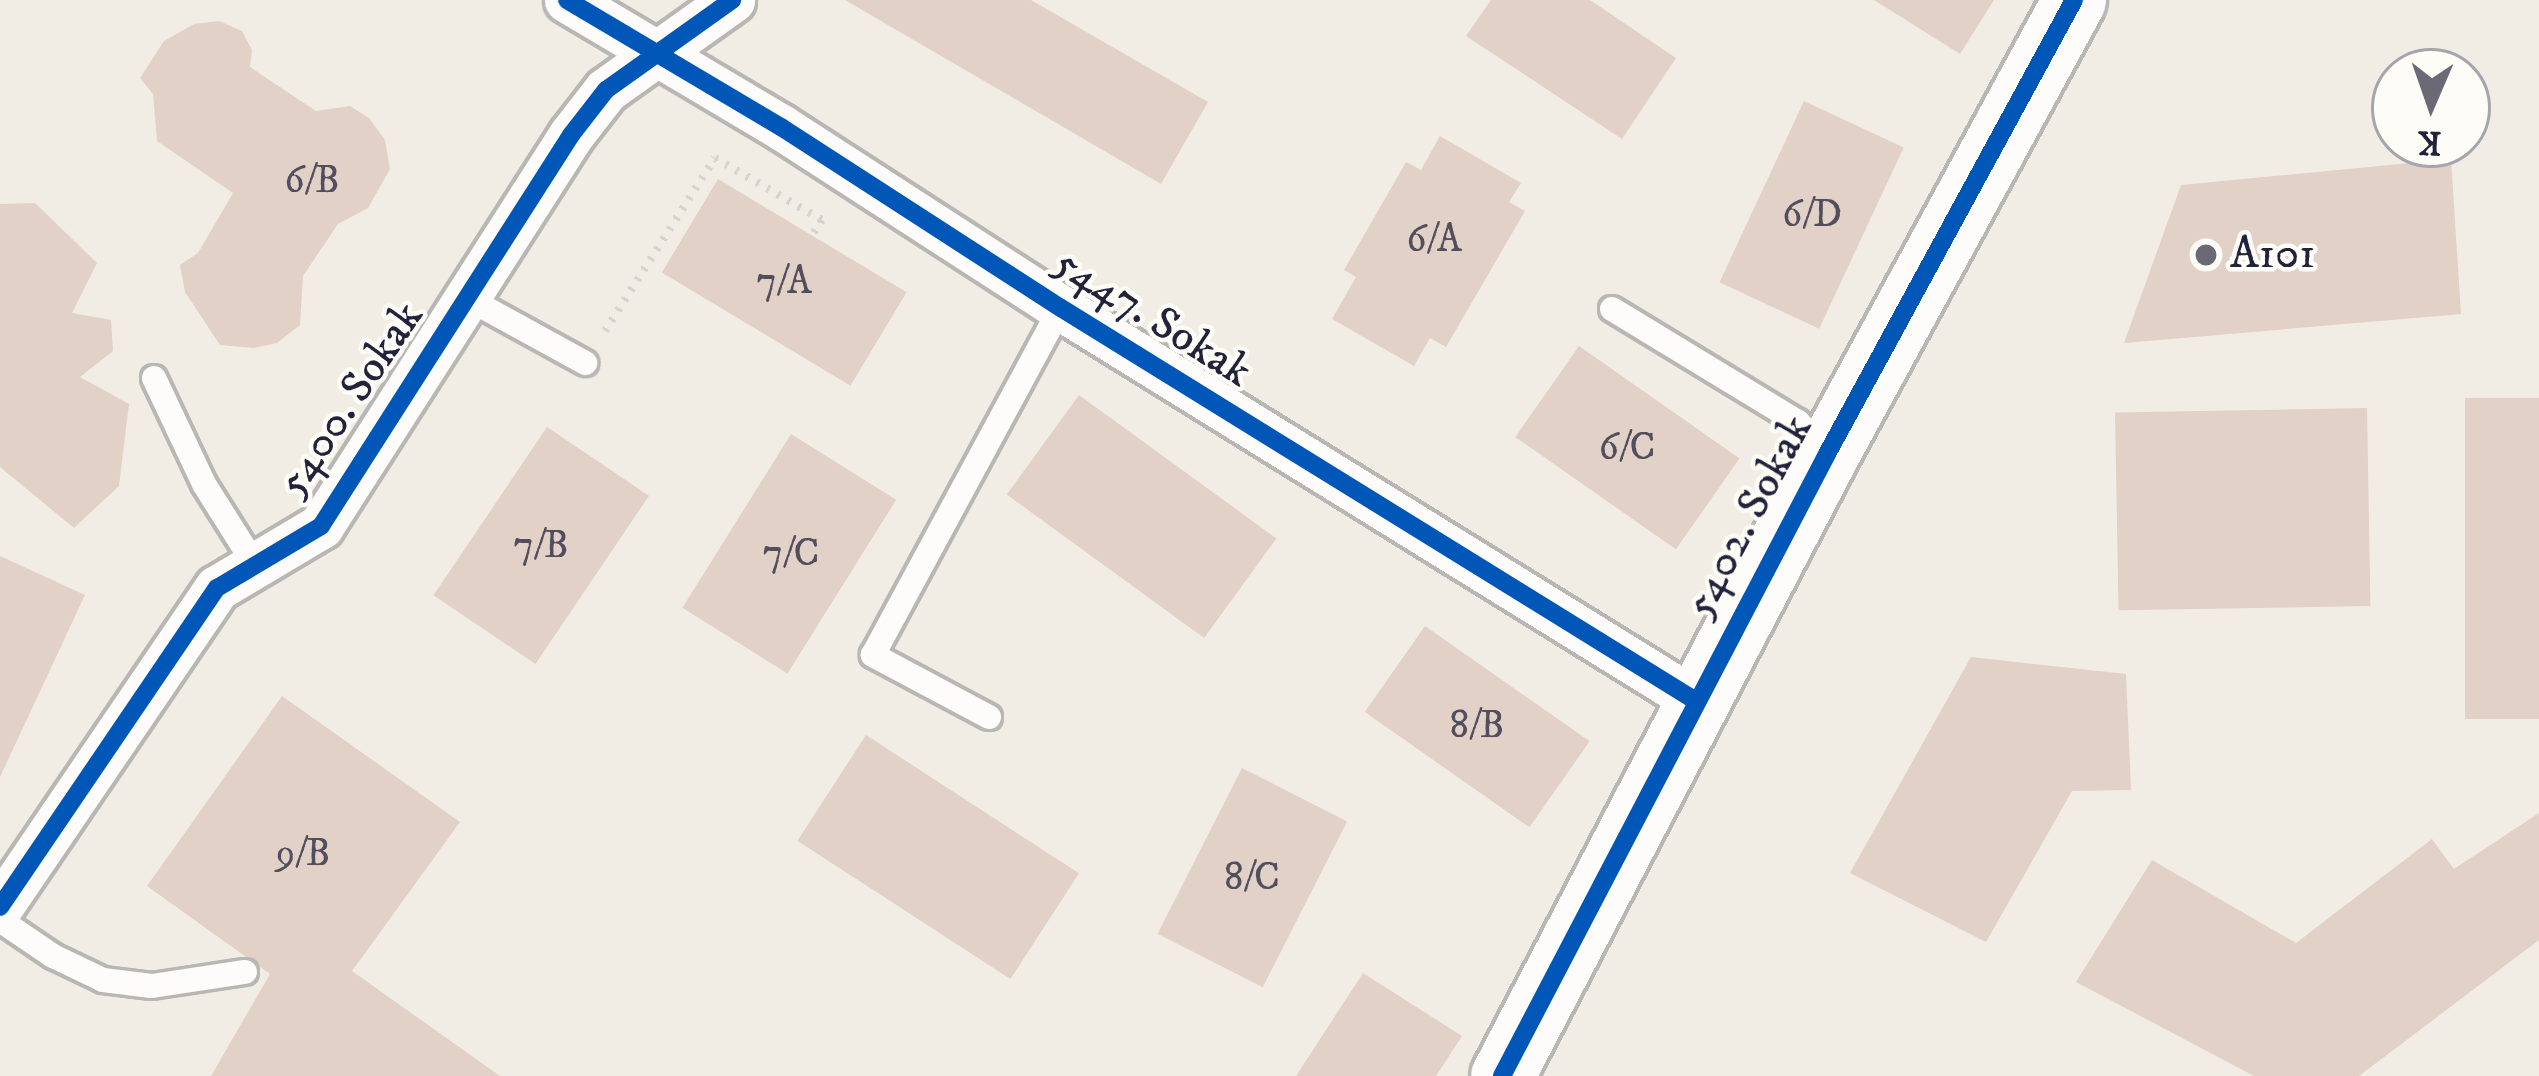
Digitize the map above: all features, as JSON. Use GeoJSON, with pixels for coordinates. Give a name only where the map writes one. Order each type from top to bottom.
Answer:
{"type":"FeatureCollection","features":[{"type":"Feature","properties":{"kind":"street","name":"5447. Sokak"},"geometry":{"type":"LineString","coordinates":[[567,0],[656,50],[1060,308],[1696,701]]}},
{"type":"Feature","properties":{"kind":"street","name":"5400. Sokak"},"geometry":{"type":"LineString","coordinates":[[0,907],[217,588],[321,526],[571,135],[606,90],[732,0]]}},
{"type":"Feature","properties":{"kind":"street","name":"5402. Sokak"},"geometry":{"type":"LineString","coordinates":[[1502,1076],[1827,454],[2074,0]]}},
{"type":"Feature","properties":{"kind":"lane"},"geometry":{"type":"LineString","coordinates":[[467,298],[585,363]]}},
{"type":"Feature","properties":{"kind":"lane"},"geometry":{"type":"LineString","coordinates":[[988,717],[873,655],[1060,308]]}},
{"type":"Feature","properties":{"kind":"lane"},"geometry":{"type":"LineString","coordinates":[[1612,310],[1798,422],[1827,454]]}},
{"type":"Feature","properties":{"kind":"lane"},"geometry":{"type":"LineString","coordinates":[[154,378],[204,484],[255,565]]}},
{"type":"Feature","properties":{"kind":"lane"},"geometry":{"type":"LineString","coordinates":[[0,920],[53,956],[103,980],[152,986],[245,972]]}},
{"type":"Feature","properties":{"kind":"path"},"geometry":{"type":"LineString","coordinates":[[585,363],[715,158],[822,220],[812,236]]}},
{"type":"Feature","properties":{"kind":"building"},"geometry":{"type":"Polygon","coordinates":[[[845,0],[1031,0],[1208,102],[1161,184],[845,0]]]}},
{"type":"Feature","properties":{"kind":"building"},"geometry":{"type":"Polygon","coordinates":[[[1491,0],[1590,0],[1676,58],[1622,139],[1466,36],[1491,0]]]}},
{"type":"Feature","properties":{"kind":"building"},"geometry":{"type":"Polygon","coordinates":[[[1874,0],[1994,0],[1960,54],[1874,0]]]}},
{"type":"Feature","properties":{"kind":"building"},"geometry":{"type":"Polygon","coordinates":[[[219,21],[242,31],[252,50],[250,67],[316,111],[350,106],[369,118],[385,140],[390,169],[368,208],[338,224],[303,276],[300,325],[277,343],[254,348],[220,345],[185,292],[180,265],[198,253],[233,193],[157,141],[153,94],[140,78],[164,41],[194,24],[219,21]]]}},
{"type":"Feature","properties":{"kind":"building"},"geometry":{"type":"Polygon","coordinates":[[[1804,101],[1904,147],[1819,329],[1719,282],[1804,101]]]}},
{"type":"Feature","properties":{"kind":"building"},"geometry":{"type":"Polygon","coordinates":[[[1440,136],[1521,183],[1509,202],[1525,211],[1446,347],[1430,338],[1414,366],[1332,319],[1356,277],[1344,270],[1406,162],[1421,170],[1440,136]]]}},
{"type":"Feature","properties":{"kind":"building"},"geometry":{"type":"Polygon","coordinates":[[[2371,167],[2452,168],[2461,314],[2124,343],[2181,185],[2371,167]]]}},
{"type":"Feature","properties":{"kind":"building"},"geometry":{"type":"Polygon","coordinates":[[[718,179],[907,292],[850,386],[662,272],[718,179]]]}},
{"type":"Feature","properties":{"kind":"building"},"geometry":{"type":"Polygon","coordinates":[[[35,203],[97,263],[72,313],[111,320],[113,351],[80,377],[129,404],[119,486],[74,528],[0,467],[0,204],[35,203]]]}},
{"type":"Feature","properties":{"kind":"building"},"geometry":{"type":"Polygon","coordinates":[[[1579,346],[1740,458],[1676,549],[1515,437],[1579,346]]]}},
{"type":"Feature","properties":{"kind":"building"},"geometry":{"type":"Polygon","coordinates":[[[1079,395],[1276,538],[1204,638],[1007,495],[1079,395]]]}},
{"type":"Feature","properties":{"kind":"building"},"geometry":{"type":"Polygon","coordinates":[[[2465,398],[2539,398],[2539,719],[2465,719],[2465,398]]]}},
{"type":"Feature","properties":{"kind":"building"},"geometry":{"type":"Polygon","coordinates":[[[2367,408],[2370,606],[2118,610],[2115,412],[2367,408]]]}},
{"type":"Feature","properties":{"kind":"building"},"geometry":{"type":"Polygon","coordinates":[[[547,427],[649,496],[535,664],[433,595],[547,427]]]}},
{"type":"Feature","properties":{"kind":"building"},"geometry":{"type":"Polygon","coordinates":[[[791,434],[896,500],[788,674],[682,608],[791,434]]]}},
{"type":"Feature","properties":{"kind":"building"},"geometry":{"type":"Polygon","coordinates":[[[0,556],[85,595],[0,777],[0,556]]]}},
{"type":"Feature","properties":{"kind":"building"},"geometry":{"type":"Polygon","coordinates":[[[1425,626],[1590,741],[1529,827],[1365,712],[1425,626]]]}},
{"type":"Feature","properties":{"kind":"building"},"geometry":{"type":"Polygon","coordinates":[[[1971,657],[2126,674],[2131,790],[2072,791],[1986,942],[1850,873],[1971,657]]]}},
{"type":"Feature","properties":{"kind":"building"},"geometry":{"type":"Polygon","coordinates":[[[282,696],[460,822],[352,971],[500,1076],[211,1076],[270,974],[147,886],[282,696]]]}},
{"type":"Feature","properties":{"kind":"building"},"geometry":{"type":"Polygon","coordinates":[[[866,735],[1079,873],[1010,979],[797,841],[866,735]]]}},
{"type":"Feature","properties":{"kind":"building"},"geometry":{"type":"Polygon","coordinates":[[[1242,768],[1347,822],[1263,987],[1158,934],[1242,768]]]}},
{"type":"Feature","properties":{"kind":"building"},"geometry":{"type":"Polygon","coordinates":[[[2539,813],[2539,940],[2359,1076],[2254,1076],[2076,982],[2152,860],[2296,943],[2432,839],[2454,869],[2539,813]]]}},
{"type":"Feature","properties":{"kind":"building"},"geometry":{"type":"Polygon","coordinates":[[[1363,973],[1462,1036],[1436,1076],[1296,1076],[1363,973]]]}},
{"type":"Feature","properties":{"kind":"cycle path"},"geometry":{"type":"LineString","coordinates":[[567,0],[781,127],[1061,308],[1696,701]]}},
{"type":"Feature","properties":{"kind":"cycle path"},"geometry":{"type":"LineString","coordinates":[[0,907],[217,588],[321,526],[571,135],[606,90],[732,0]]}},
{"type":"Feature","properties":{"kind":"cycle path"},"geometry":{"type":"LineString","coordinates":[[1502,1076],[1827,454],[2074,0]]}},
{"type":"Feature","properties":{"kind":"place","name":"A101"},"geometry":{"type":"Point","coordinates":[2206,255]}}]}
